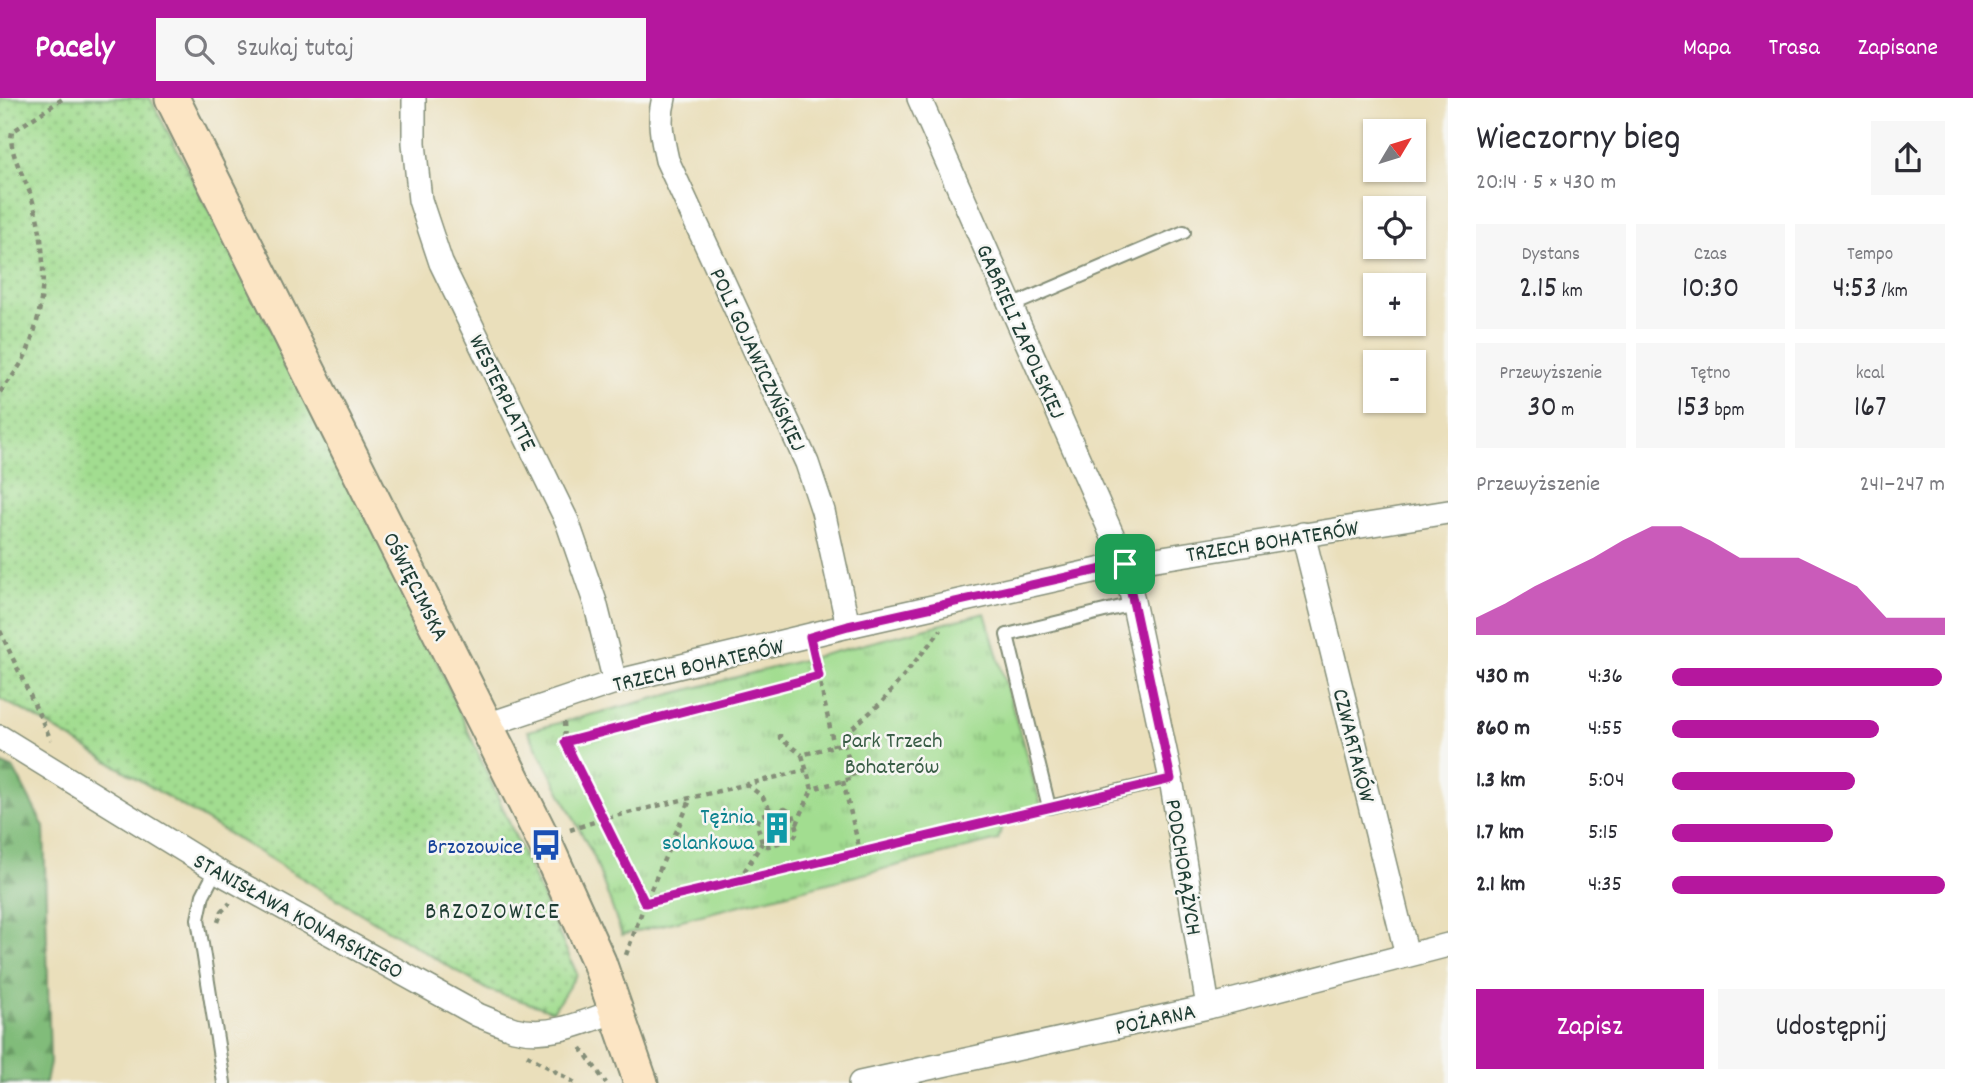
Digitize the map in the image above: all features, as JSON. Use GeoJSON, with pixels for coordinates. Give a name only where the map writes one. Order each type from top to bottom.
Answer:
{"type":"FeatureCollection","features":[{"type":"Feature","properties":{"kind":"street","name":"OŚWIĘCIMSKA"},"geometry":{"type":"LineString","coordinates":[[173,98],[546,845],[594,950],[641,1083]]}},
{"type":"Feature","properties":{"kind":"street","name":"WESTERPLATTE"},"geometry":{"type":"LineString","coordinates":[[414,98],[414,143],[420,201],[441,263],[567,521],[595,602],[615,682]]}},
{"type":"Feature","properties":{"kind":"street","name":"POLI GOJAWICZYŃSKIEJ"},"geometry":{"type":"LineString","coordinates":[[664,98],[660,114],[667,160],[807,463],[823,511],[848,626]]}},
{"type":"Feature","properties":{"kind":"street","name":"GABRIELI ZAPOLSKIEJ"},"geometry":{"type":"LineString","coordinates":[[919,98],[1125,564]]}},
{"type":"Feature","properties":{"kind":"street","name":"TRZECH BOHATERÓW"},"geometry":{"type":"LineString","coordinates":[[486,725],[615,682],[1125,564],[1448,512]]}},
{"type":"Feature","properties":{"kind":"street","name":"CZWARTAKÓW"},"geometry":{"type":"LineString","coordinates":[[1303,534],[1407,955]]}},
{"type":"Feature","properties":{"kind":"street","name":"PODCHORĄŻYCH"},"geometry":{"type":"LineString","coordinates":[[1125,564],[1171,779],[1208,1007]]}},
{"type":"Feature","properties":{"kind":"street","name":"STANISŁAWA KONARSKIEGO"},"geometry":{"type":"LineString","coordinates":[[0,737],[216,870],[478,1015],[516,1029],[544,1031],[571,1028],[615,1011]]}},
{"type":"Feature","properties":{"kind":"street","name":"POŻARNA"},"geometry":{"type":"LineString","coordinates":[[860,1083],[1208,1007],[1448,945]]}},
{"type":"Feature","properties":{"kind":"lane"},"geometry":{"type":"LineString","coordinates":[[1011,306],[1184,232]]}},
{"type":"Feature","properties":{"kind":"lane"},"geometry":{"type":"LineString","coordinates":[[1133,604],[1007,635],[1049,807],[1171,779]]}},
{"type":"Feature","properties":{"kind":"lane"},"geometry":{"type":"LineString","coordinates":[[216,870],[203,895],[198,919],[225,1083]]}},
{"type":"Feature","properties":{"kind":"path"},"geometry":{"type":"LineString","coordinates":[[0,392],[29,348],[43,278],[41,236],[33,203],[11,146],[12,132],[64,98]]}},
{"type":"Feature","properties":{"kind":"path"},"geometry":{"type":"LineString","coordinates":[[812,789],[854,778],[843,736],[882,702],[944,626]]}},
{"type":"Feature","properties":{"kind":"path"},"geometry":{"type":"LineString","coordinates":[[0,631],[72,781]]}},
{"type":"Feature","properties":{"kind":"path"},"geometry":{"type":"LineString","coordinates":[[810,637],[834,746]]}},
{"type":"Feature","properties":{"kind":"path"},"geometry":{"type":"LineString","coordinates":[[565,742],[819,676]]}},
{"type":"Feature","properties":{"kind":"path"},"geometry":{"type":"LineString","coordinates":[[564,713],[565,742],[645,903]]}},
{"type":"Feature","properties":{"kind":"path"},"geometry":{"type":"LineString","coordinates":[[779,734],[780,738],[802,755],[812,789],[796,825]]}},
{"type":"Feature","properties":{"kind":"path"},"geometry":{"type":"LineString","coordinates":[[802,755],[844,743]]}},
{"type":"Feature","properties":{"kind":"path"},"geometry":{"type":"LineString","coordinates":[[566,831],[603,819],[806,770]]}},
{"type":"Feature","properties":{"kind":"path"},"geometry":{"type":"LineString","coordinates":[[843,781],[860,852]]}},
{"type":"Feature","properties":{"kind":"path"},"geometry":{"type":"LineString","coordinates":[[746,785],[762,796],[772,813]]}},
{"type":"Feature","properties":{"kind":"path"},"geometry":{"type":"LineString","coordinates":[[623,963],[645,903],[692,797]]}},
{"type":"Feature","properties":{"kind":"path"},"geometry":{"type":"LineString","coordinates":[[645,903],[1049,807]]}},
{"type":"Feature","properties":{"kind":"path"},"geometry":{"type":"LineString","coordinates":[[739,880],[762,843],[757,823],[761,815],[785,809],[793,814],[798,831],[793,839],[768,846],[762,843]]}},
{"type":"Feature","properties":{"kind":"path"},"geometry":{"type":"LineString","coordinates":[[576,1041],[606,1083]]}},
{"type":"Feature","properties":{"kind":"green space"},"geometry":{"type":"Polygon","coordinates":[[[0,98],[150,98],[384,543],[577,974],[553,1011],[488,990],[28,713],[0,699],[0,98]]]}},
{"type":"Feature","properties":{"kind":"green space","name":"Park Trzech Bohaterów"},"geometry":{"type":"Polygon","coordinates":[[[985,613],[1043,812],[1002,825],[998,840],[622,935],[594,857],[528,731],[985,613]]]}},
{"type":"Feature","properties":{"kind":"green space"},"geometry":{"type":"Polygon","coordinates":[[[0,763],[14,769],[44,827],[50,1062],[46,1083],[0,1083],[0,763]]]}},
{"type":"Feature","properties":{"kind":"place","name":"Tężnia solankowa"},"geometry":{"type":"Point","coordinates":[777,828]}},
{"type":"Feature","properties":{"kind":"place","name":"Brzozowice"},"geometry":{"type":"Point","coordinates":[546,845]}},
{"type":"Feature","properties":{"kind":"district","name":"BRZOZOWICE"},"geometry":{"type":"Point","coordinates":[493,910]}},
{"type":"Feature","properties":{"kind":"route"},"geometry":{"type":"LineString","coordinates":[[1125,564],[1171,779],[645,903],[565,742],[819,676],[810,637],[848,626],[1125,564]]}}]}
